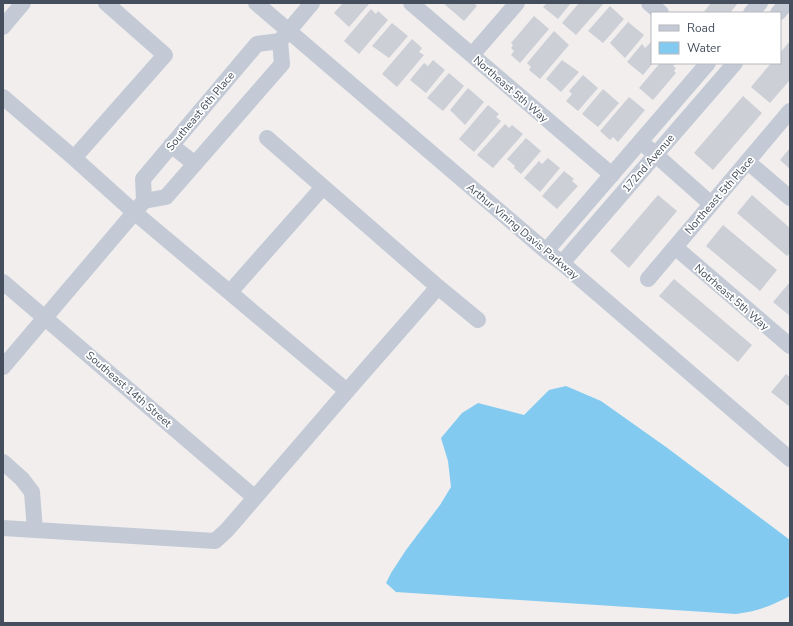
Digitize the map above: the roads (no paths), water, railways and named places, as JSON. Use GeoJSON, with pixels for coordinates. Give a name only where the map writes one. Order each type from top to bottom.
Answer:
{"type":"FeatureCollection","features":[{"type":"Feature","properties":{"kind":"street"},"geometry":{"type":"LineString","coordinates":[[3,27],[23,3]]}},
{"type":"Feature","properties":{"kind":"street"},"geometry":{"type":"LineString","coordinates":[[74,158],[165,55],[106,3]]}},
{"type":"Feature","properties":{"kind":"street","name":"Arthur Vining Davis Parkway"},"geometry":{"type":"LineString","coordinates":[[256,3],[284,36],[562,263],[790,459]]}},
{"type":"Feature","properties":{"kind":"street"},"geometry":{"type":"LineString","coordinates":[[3,367],[139,207],[166,197],[282,64],[284,36],[312,3]]}},
{"type":"Feature","properties":{"kind":"street","name":"Northeast 5th Way"},"geometry":{"type":"LineString","coordinates":[[411,3],[612,176]]}},
{"type":"Feature","properties":{"kind":"street"},"geometry":{"type":"LineString","coordinates":[[472,55],[517,3]]}},
{"type":"Feature","properties":{"kind":"street"},"geometry":{"type":"LineString","coordinates":[[649,3],[660,12]]}},
{"type":"Feature","properties":{"kind":"street"},"geometry":{"type":"LineString","coordinates":[[752,12],[760,3]]}},
{"type":"Feature","properties":{"kind":"street"},"geometry":{"type":"LineString","coordinates":[[779,12],[787,3]]}},
{"type":"Feature","properties":{"kind":"street","name":"Southeast 6th Place"},"geometry":{"type":"LineString","coordinates":[[139,207],[143,179],[171,145],[257,44],[284,36]]}},
{"type":"Feature","properties":{"kind":"street","name":"172nd Avenue"},"geometry":{"type":"LineString","coordinates":[[546,251],[707,64]]}},
{"type":"Feature","properties":{"kind":"street","name":"172nd Avenue"},"geometry":{"type":"LineString","coordinates":[[562,263],[734,64]]}},
{"type":"Feature","properties":{"kind":"street"},"geometry":{"type":"LineString","coordinates":[[3,98],[74,158],[139,207],[230,292],[347,391]]}},
{"type":"Feature","properties":{"kind":"street","name":"Northeast 5th Place"},"geometry":{"type":"LineString","coordinates":[[648,279],[790,111]]}},
{"type":"Feature","properties":{"kind":"street"},"geometry":{"type":"LineString","coordinates":[[267,138],[478,320]]}},
{"type":"Feature","properties":{"kind":"street"},"geometry":{"type":"LineString","coordinates":[[641,141],[711,204]]}},
{"type":"Feature","properties":{"kind":"street"},"geometry":{"type":"LineString","coordinates":[[171,145],[195,164]]}},
{"type":"Feature","properties":{"kind":"street"},"geometry":{"type":"LineString","coordinates":[[748,162],[790,198]]}},
{"type":"Feature","properties":{"kind":"street"},"geometry":{"type":"LineString","coordinates":[[230,292],[323,187]]}},
{"type":"Feature","properties":{"kind":"street","name":"Notrheast 5th Way"},"geometry":{"type":"LineString","coordinates":[[675,247],[790,346]]}},
{"type":"Feature","properties":{"kind":"street","name":"Southeast 14th Street"},"geometry":{"type":"LineString","coordinates":[[3,282],[254,497]]}},
{"type":"Feature","properties":{"kind":"street"},"geometry":{"type":"LineString","coordinates":[[3,528],[215,541],[227,530],[254,497],[438,287]]}},
{"type":"Feature","properties":{"kind":"street"},"geometry":{"type":"LineString","coordinates":[[3,462],[22,479],[32,492],[35,530]]}},
{"type":"Feature","properties":{"kind":"water"},"geometry":{"type":"Polygon","coordinates":[[[566,386],[601,401],[666,447],[790,540],[790,596],[764,608],[736,614],[396,592],[386,583],[406,550],[440,505],[451,487],[448,461],[441,438],[462,413],[478,403],[524,415],[549,390],[566,386]]]}}]}
